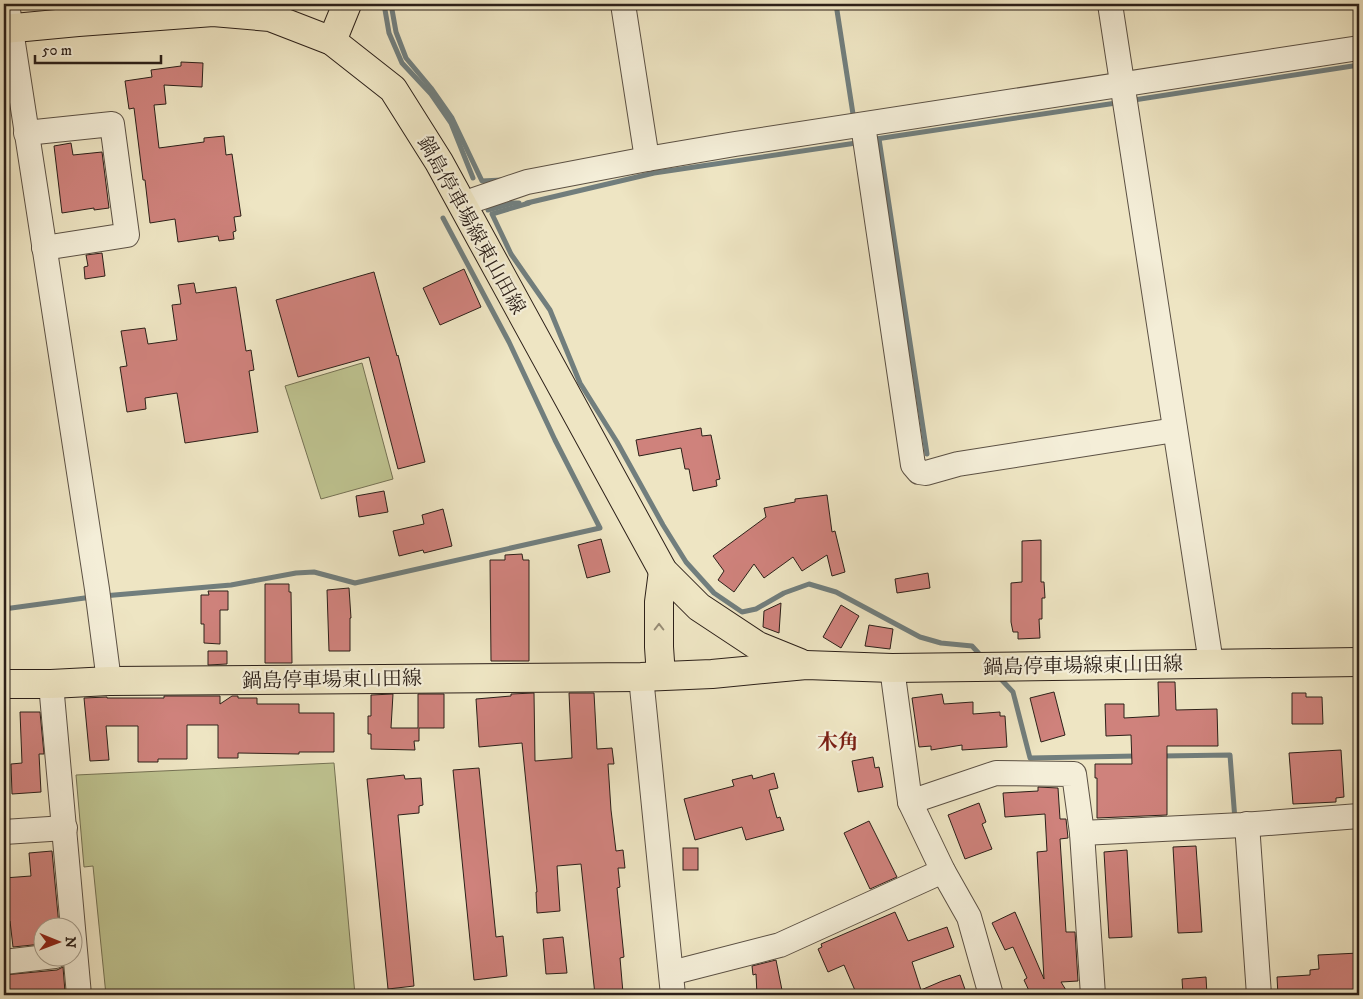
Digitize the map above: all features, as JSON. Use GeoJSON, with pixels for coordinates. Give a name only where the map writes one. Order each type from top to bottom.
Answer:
{"type":"FeatureCollection","features":[{"type":"Feature","properties":{"kind":"main road"},"geometry":{"type":"LineString","coordinates":[[332,40],[347,4]]}},
{"type":"Feature","properties":{"kind":"main road","name":"鍋島停車場線東山田線"},"geometry":{"type":"LineString","coordinates":[[7,21],[78,22],[213,12],[270,17],[332,40],[393,89],[439,162],[663,571],[699,607],[758,646],[806,665]]}},
{"type":"Feature","properties":{"kind":"main road"},"geometry":{"type":"LineString","coordinates":[[651,676],[659,647],[659,602],[663,571]]}},
{"type":"Feature","properties":{"kind":"main road","name":"鍋島停車場線東山田線"},"geometry":{"type":"LineString","coordinates":[[651,676],[712,674],[806,665],[892,668],[1359,662]]}},
{"type":"Feature","properties":{"kind":"main road","name":"鍋島停車場東山田線"},"geometry":{"type":"LineString","coordinates":[[4,684],[109,681],[651,676]]}},
{"type":"Feature","properties":{"kind":"street"},"geometry":{"type":"LineString","coordinates":[[623,4],[647,159]]}},
{"type":"Feature","properties":{"kind":"street"},"geometry":{"type":"LineString","coordinates":[[1110,4],[1211,664]]}},
{"type":"Feature","properties":{"kind":"street"},"geometry":{"type":"LineString","coordinates":[[7,21],[98,596],[109,681]]}},
{"type":"Feature","properties":{"kind":"street"},"geometry":{"type":"LineString","coordinates":[[462,204],[527,182],[647,159],[1359,48]]}},
{"type":"Feature","properties":{"kind":"street"},"geometry":{"type":"LineString","coordinates":[[26,133],[112,124],[127,235],[44,248]]}},
{"type":"Feature","properties":{"kind":"street"},"geometry":{"type":"LineString","coordinates":[[863,125],[914,465],[919,472],[926,473],[958,464],[1175,430]]}},
{"type":"Feature","properties":{"kind":"street"},"geometry":{"type":"LineString","coordinates":[[892,668],[910,802],[943,871],[968,917],[991,995]]}},
{"type":"Feature","properties":{"kind":"street"},"geometry":{"type":"LineString","coordinates":[[651,676],[672,984],[780,945],[943,871]]}},
{"type":"Feature","properties":{"kind":"street"},"geometry":{"type":"LineString","coordinates":[[51,684],[65,828],[66,916]]}},
{"type":"Feature","properties":{"kind":"street"},"geometry":{"type":"LineString","coordinates":[[910,802],[996,774],[1074,774],[1082,833],[1093,995]]}},
{"type":"Feature","properties":{"kind":"street"},"geometry":{"type":"LineString","coordinates":[[1082,833],[1240,825],[1359,816]]}},
{"type":"Feature","properties":{"kind":"street"},"geometry":{"type":"LineString","coordinates":[[1240,825],[1259,995]]}},
{"type":"Feature","properties":{"kind":"street"},"geometry":{"type":"LineString","coordinates":[[4,832],[65,828]]}},
{"type":"Feature","properties":{"kind":"street"},"geometry":{"type":"LineString","coordinates":[[4,962],[32,959]]}},
{"type":"Feature","properties":{"kind":"street"},"geometry":{"type":"LineString","coordinates":[[70,966],[79,995]]}},
{"type":"Feature","properties":{"kind":"green space"},"geometry":{"type":"Polygon","coordinates":[[[362,363],[393,479],[321,499],[285,386],[362,363]]]}},
{"type":"Feature","properties":{"kind":"green space"},"geometry":{"type":"Polygon","coordinates":[[[334,763],[355,995],[106,995],[93,866],[84,867],[76,775],[334,763]]]}},
{"type":"Feature","properties":{"kind":"building"},"geometry":{"type":"Polygon","coordinates":[[[181,62],[203,63],[202,87],[164,85],[166,104],[154,105],[159,148],[204,142],[204,138],[224,136],[226,155],[232,154],[241,216],[234,217],[236,231],[233,232],[234,239],[219,241],[218,236],[178,242],[175,219],[150,223],[134,108],[129,109],[125,81],[152,77],[151,70],[181,66],[181,62]]]}},
{"type":"Feature","properties":{"kind":"building"},"geometry":{"type":"Polygon","coordinates":[[[71,143],[73,155],[102,152],[109,208],[94,210],[94,208],[62,213],[54,146],[71,143]]]}},
{"type":"Feature","properties":{"kind":"building"},"geometry":{"type":"Polygon","coordinates":[[[102,253],[105,276],[85,279],[84,267],[88,266],[86,255],[102,253]]]}},
{"type":"Feature","properties":{"kind":"building"},"geometry":{"type":"Polygon","coordinates":[[[464,269],[481,307],[440,325],[423,288],[464,269]]]}},
{"type":"Feature","properties":{"kind":"building"},"geometry":{"type":"Polygon","coordinates":[[[374,272],[398,355],[425,462],[398,469],[369,357],[298,377],[276,300],[374,272]]]}},
{"type":"Feature","properties":{"kind":"building"},"geometry":{"type":"Polygon","coordinates":[[[194,283],[196,293],[236,287],[246,351],[251,350],[254,370],[249,371],[258,432],[185,443],[177,393],[145,398],[146,409],[127,412],[120,367],[127,366],[121,331],[145,328],[148,344],[177,340],[172,305],[181,304],[178,285],[194,283]]]}},
{"type":"Feature","properties":{"kind":"building"},"geometry":{"type":"Polygon","coordinates":[[[701,428],[702,436],[711,435],[720,479],[716,480],[717,486],[693,491],[689,469],[685,469],[681,448],[639,456],[636,440],[701,428]]]}},
{"type":"Feature","properties":{"kind":"building"},"geometry":{"type":"Polygon","coordinates":[[[384,491],[388,512],[359,517],[356,496],[384,491]]]}},
{"type":"Feature","properties":{"kind":"building"},"geometry":{"type":"Polygon","coordinates":[[[827,495],[832,532],[835,531],[845,572],[832,576],[827,555],[802,571],[793,557],[764,578],[754,564],[734,592],[718,580],[724,571],[713,556],[766,517],[764,508],[795,502],[795,499],[827,495]]]}},
{"type":"Feature","properties":{"kind":"building"},"geometry":{"type":"Polygon","coordinates":[[[443,509],[452,546],[424,553],[423,550],[399,556],[393,531],[424,524],[422,515],[443,509]]]}},
{"type":"Feature","properties":{"kind":"building"},"geometry":{"type":"Polygon","coordinates":[[[601,539],[610,572],[587,578],[578,545],[601,539]]]}},
{"type":"Feature","properties":{"kind":"building"},"geometry":{"type":"Polygon","coordinates":[[[1041,540],[1041,582],[1044,582],[1045,598],[1042,598],[1042,619],[1039,619],[1040,638],[1018,639],[1018,632],[1013,632],[1011,622],[1011,583],[1022,582],[1022,541],[1041,540]]]}},
{"type":"Feature","properties":{"kind":"building"},"geometry":{"type":"Polygon","coordinates":[[[522,554],[523,560],[529,560],[529,661],[491,661],[490,560],[505,560],[505,555],[522,554]]]}},
{"type":"Feature","properties":{"kind":"building"},"geometry":{"type":"Polygon","coordinates":[[[928,573],[930,588],[897,593],[895,579],[928,573]]]}},
{"type":"Feature","properties":{"kind":"building"},"geometry":{"type":"Polygon","coordinates":[[[265,584],[289,584],[289,592],[291,592],[292,663],[265,663],[265,584]]]}},
{"type":"Feature","properties":{"kind":"building"},"geometry":{"type":"Polygon","coordinates":[[[349,588],[351,618],[350,651],[329,651],[327,590],[349,588]]]}},
{"type":"Feature","properties":{"kind":"building"},"geometry":{"type":"Polygon","coordinates":[[[208,591],[228,591],[228,610],[220,610],[220,644],[204,643],[204,624],[201,624],[201,595],[209,595],[208,591]]]}},
{"type":"Feature","properties":{"kind":"building"},"geometry":{"type":"Polygon","coordinates":[[[781,603],[779,633],[763,627],[764,611],[781,603]]]}},
{"type":"Feature","properties":{"kind":"building"},"geometry":{"type":"Polygon","coordinates":[[[841,605],[859,616],[841,648],[823,637],[841,605]]]}},
{"type":"Feature","properties":{"kind":"building"},"geometry":{"type":"Polygon","coordinates":[[[869,625],[893,629],[890,649],[865,646],[869,625]]]}},
{"type":"Feature","properties":{"kind":"building"},"geometry":{"type":"Polygon","coordinates":[[[208,651],[227,651],[227,664],[208,665],[208,651]]]}},
{"type":"Feature","properties":{"kind":"building"},"geometry":{"type":"Polygon","coordinates":[[[1158,682],[1175,682],[1176,710],[1217,709],[1218,746],[1167,746],[1167,815],[1097,818],[1095,764],[1132,764],[1131,735],[1106,736],[1105,704],[1124,704],[1124,718],[1159,716],[1158,682]]]}},
{"type":"Feature","properties":{"kind":"building"},"geometry":{"type":"Polygon","coordinates":[[[1054,692],[1065,735],[1041,742],[1030,698],[1054,692]]]}},
{"type":"Feature","properties":{"kind":"building"},"geometry":{"type":"Polygon","coordinates":[[[534,693],[535,761],[572,758],[569,693],[594,693],[597,749],[612,748],[614,764],[608,764],[611,810],[616,851],[623,850],[625,868],[618,868],[620,887],[617,888],[624,957],[620,958],[623,993],[595,995],[581,864],[557,866],[560,911],[537,913],[537,892],[522,743],[479,747],[476,699],[534,693]]]}},
{"type":"Feature","properties":{"kind":"building"},"geometry":{"type":"Polygon","coordinates":[[[1292,693],[1306,693],[1306,697],[1322,697],[1323,724],[1292,724],[1292,693]]]}},
{"type":"Feature","properties":{"kind":"building"},"geometry":{"type":"Polygon","coordinates":[[[393,694],[391,728],[418,728],[418,694],[444,694],[444,728],[419,728],[419,741],[414,741],[415,750],[371,749],[371,734],[368,734],[368,716],[371,716],[371,695],[393,694]]]}},
{"type":"Feature","properties":{"kind":"building"},"geometry":{"type":"Polygon","coordinates":[[[942,694],[944,704],[973,702],[973,714],[1000,712],[1000,716],[1005,716],[1007,747],[962,750],[962,745],[931,750],[931,746],[919,747],[912,698],[942,694]]]}},
{"type":"Feature","properties":{"kind":"building"},"geometry":{"type":"Polygon","coordinates":[[[164,696],[220,696],[220,704],[232,696],[238,696],[238,698],[257,698],[257,704],[299,704],[299,713],[334,713],[334,752],[299,752],[299,754],[238,753],[238,758],[218,758],[218,725],[187,725],[187,759],[158,759],[158,762],[138,762],[138,726],[106,726],[109,760],[90,761],[84,698],[164,698],[164,696]]]}},
{"type":"Feature","properties":{"kind":"building"},"geometry":{"type":"Polygon","coordinates":[[[20,712],[40,712],[44,754],[39,754],[41,792],[12,794],[11,764],[22,763],[20,712]]]}},
{"type":"Feature","properties":{"kind":"building"},"geometry":{"type":"Polygon","coordinates":[[[1341,750],[1344,797],[1336,798],[1336,802],[1293,804],[1289,753],[1341,750]]]}},
{"type":"Feature","properties":{"kind":"building"},"geometry":{"type":"Polygon","coordinates":[[[873,757],[875,768],[879,767],[883,787],[858,792],[852,761],[873,757]]]}},
{"type":"Feature","properties":{"kind":"building"},"geometry":{"type":"Polygon","coordinates":[[[479,768],[496,937],[503,936],[507,976],[474,980],[453,770],[479,768]]]}},
{"type":"Feature","properties":{"kind":"building"},"geometry":{"type":"Polygon","coordinates":[[[774,773],[778,788],[769,790],[777,818],[780,817],[784,830],[746,840],[742,827],[695,840],[684,799],[734,786],[732,780],[752,775],[753,779],[774,773]]]}},
{"type":"Feature","properties":{"kind":"building"},"geometry":{"type":"Polygon","coordinates":[[[404,775],[405,779],[421,778],[423,805],[419,806],[419,813],[398,815],[414,986],[388,989],[367,779],[404,775]]]}},
{"type":"Feature","properties":{"kind":"building"},"geometry":{"type":"Polygon","coordinates":[[[1038,787],[1058,788],[1060,819],[1066,819],[1068,838],[1060,839],[1066,932],[1075,932],[1078,981],[1061,982],[1069,995],[1031,995],[1024,980],[1027,978],[1013,947],[1005,950],[992,923],[1015,912],[1044,979],[1037,852],[1047,851],[1045,814],[1005,817],[1003,793],[1038,791],[1038,787]]]}},
{"type":"Feature","properties":{"kind":"building"},"geometry":{"type":"Polygon","coordinates":[[[979,803],[986,822],[982,824],[992,849],[965,859],[948,815],[979,803]]]}},
{"type":"Feature","properties":{"kind":"building"},"geometry":{"type":"Polygon","coordinates":[[[869,821],[897,877],[870,889],[844,833],[869,821]]]}},
{"type":"Feature","properties":{"kind":"building"},"geometry":{"type":"Polygon","coordinates":[[[1196,846],[1202,932],[1178,933],[1173,847],[1196,846]]]}},
{"type":"Feature","properties":{"kind":"building"},"geometry":{"type":"Polygon","coordinates":[[[683,848],[698,848],[698,870],[683,870],[683,848]]]}},
{"type":"Feature","properties":{"kind":"building"},"geometry":{"type":"Polygon","coordinates":[[[1127,850],[1132,937],[1109,938],[1104,852],[1127,850]]]}},
{"type":"Feature","properties":{"kind":"building"},"geometry":{"type":"Polygon","coordinates":[[[52,851],[58,916],[32,916],[32,945],[13,947],[10,921],[4,921],[4,878],[31,876],[29,853],[52,851]]]}},
{"type":"Feature","properties":{"kind":"building"},"geometry":{"type":"Polygon","coordinates":[[[895,912],[908,941],[947,927],[954,947],[912,962],[921,990],[960,975],[967,995],[857,995],[844,965],[828,972],[818,949],[822,947],[821,944],[895,912]]]}},
{"type":"Feature","properties":{"kind":"building"},"geometry":{"type":"Polygon","coordinates":[[[563,937],[567,973],[546,974],[543,939],[563,937]]]}},
{"type":"Feature","properties":{"kind":"building"},"geometry":{"type":"Polygon","coordinates":[[[1359,953],[1359,995],[1278,995],[1277,977],[1310,975],[1310,970],[1319,969],[1318,955],[1359,953]]]}},
{"type":"Feature","properties":{"kind":"building"},"geometry":{"type":"Polygon","coordinates":[[[776,960],[783,995],[757,995],[756,974],[753,975],[752,966],[776,960]]]}},
{"type":"Feature","properties":{"kind":"building"},"geometry":{"type":"Polygon","coordinates":[[[63,967],[65,992],[4,995],[4,975],[57,970],[63,967]]]}},
{"type":"Feature","properties":{"kind":"building"},"geometry":{"type":"Polygon","coordinates":[[[1206,977],[1207,995],[1183,995],[1182,979],[1206,977]]]}},
{"type":"Feature","properties":{"kind":"waterway"},"geometry":{"type":"LineString","coordinates":[[20,6],[52,4]]}},
{"type":"Feature","properties":{"kind":"waterway"},"geometry":{"type":"LineString","coordinates":[[384,4],[389,33],[402,63],[431,94],[451,123],[473,178]]}},
{"type":"Feature","properties":{"kind":"waterway"},"geometry":{"type":"LineString","coordinates":[[391,4],[396,32],[406,58],[431,88],[452,118],[482,181],[502,180]]}},
{"type":"Feature","properties":{"kind":"waterway"},"geometry":{"type":"LineString","coordinates":[[836,4],[853,114]]}},
{"type":"Feature","properties":{"kind":"waterway"},"geometry":{"type":"LineString","coordinates":[[1134,100],[1359,65]]}},
{"type":"Feature","properties":{"kind":"waterway"},"geometry":{"type":"LineString","coordinates":[[876,139],[1116,103]]}},
{"type":"Feature","properties":{"kind":"waterway"},"geometry":{"type":"LineString","coordinates":[[879,139],[927,454]]}},
{"type":"Feature","properties":{"kind":"waterway"},"geometry":{"type":"LineString","coordinates":[[527,203],[654,173],[856,143]]}},
{"type":"Feature","properties":{"kind":"waterway"},"geometry":{"type":"LineString","coordinates":[[488,210],[519,203]]}},
{"type":"Feature","properties":{"kind":"waterway"},"geometry":{"type":"LineString","coordinates":[[529,203],[492,214],[511,254],[550,310],[580,383],[617,442],[663,525],[686,562],[714,593],[742,612],[756,609],[784,593],[809,584],[836,592],[920,637],[941,643],[972,646],[983,658]]}},
{"type":"Feature","properties":{"kind":"waterway"},"geometry":{"type":"LineString","coordinates":[[103,596],[231,585],[296,573],[314,572],[355,583],[600,528],[555,440],[509,342],[443,218]]}},
{"type":"Feature","properties":{"kind":"waterway"},"geometry":{"type":"LineString","coordinates":[[4,609],[92,597]]}},
{"type":"Feature","properties":{"kind":"waterway"},"geometry":{"type":"LineString","coordinates":[[998,676],[1013,692],[1030,758],[1136,756]]}},
{"type":"Feature","properties":{"kind":"waterway"},"geometry":{"type":"LineString","coordinates":[[1162,756],[1230,755],[1235,820]]}},
{"type":"Feature","properties":{"kind":"district","name":"木角"},"geometry":{"type":"Point","coordinates":[838,742]}}]}
